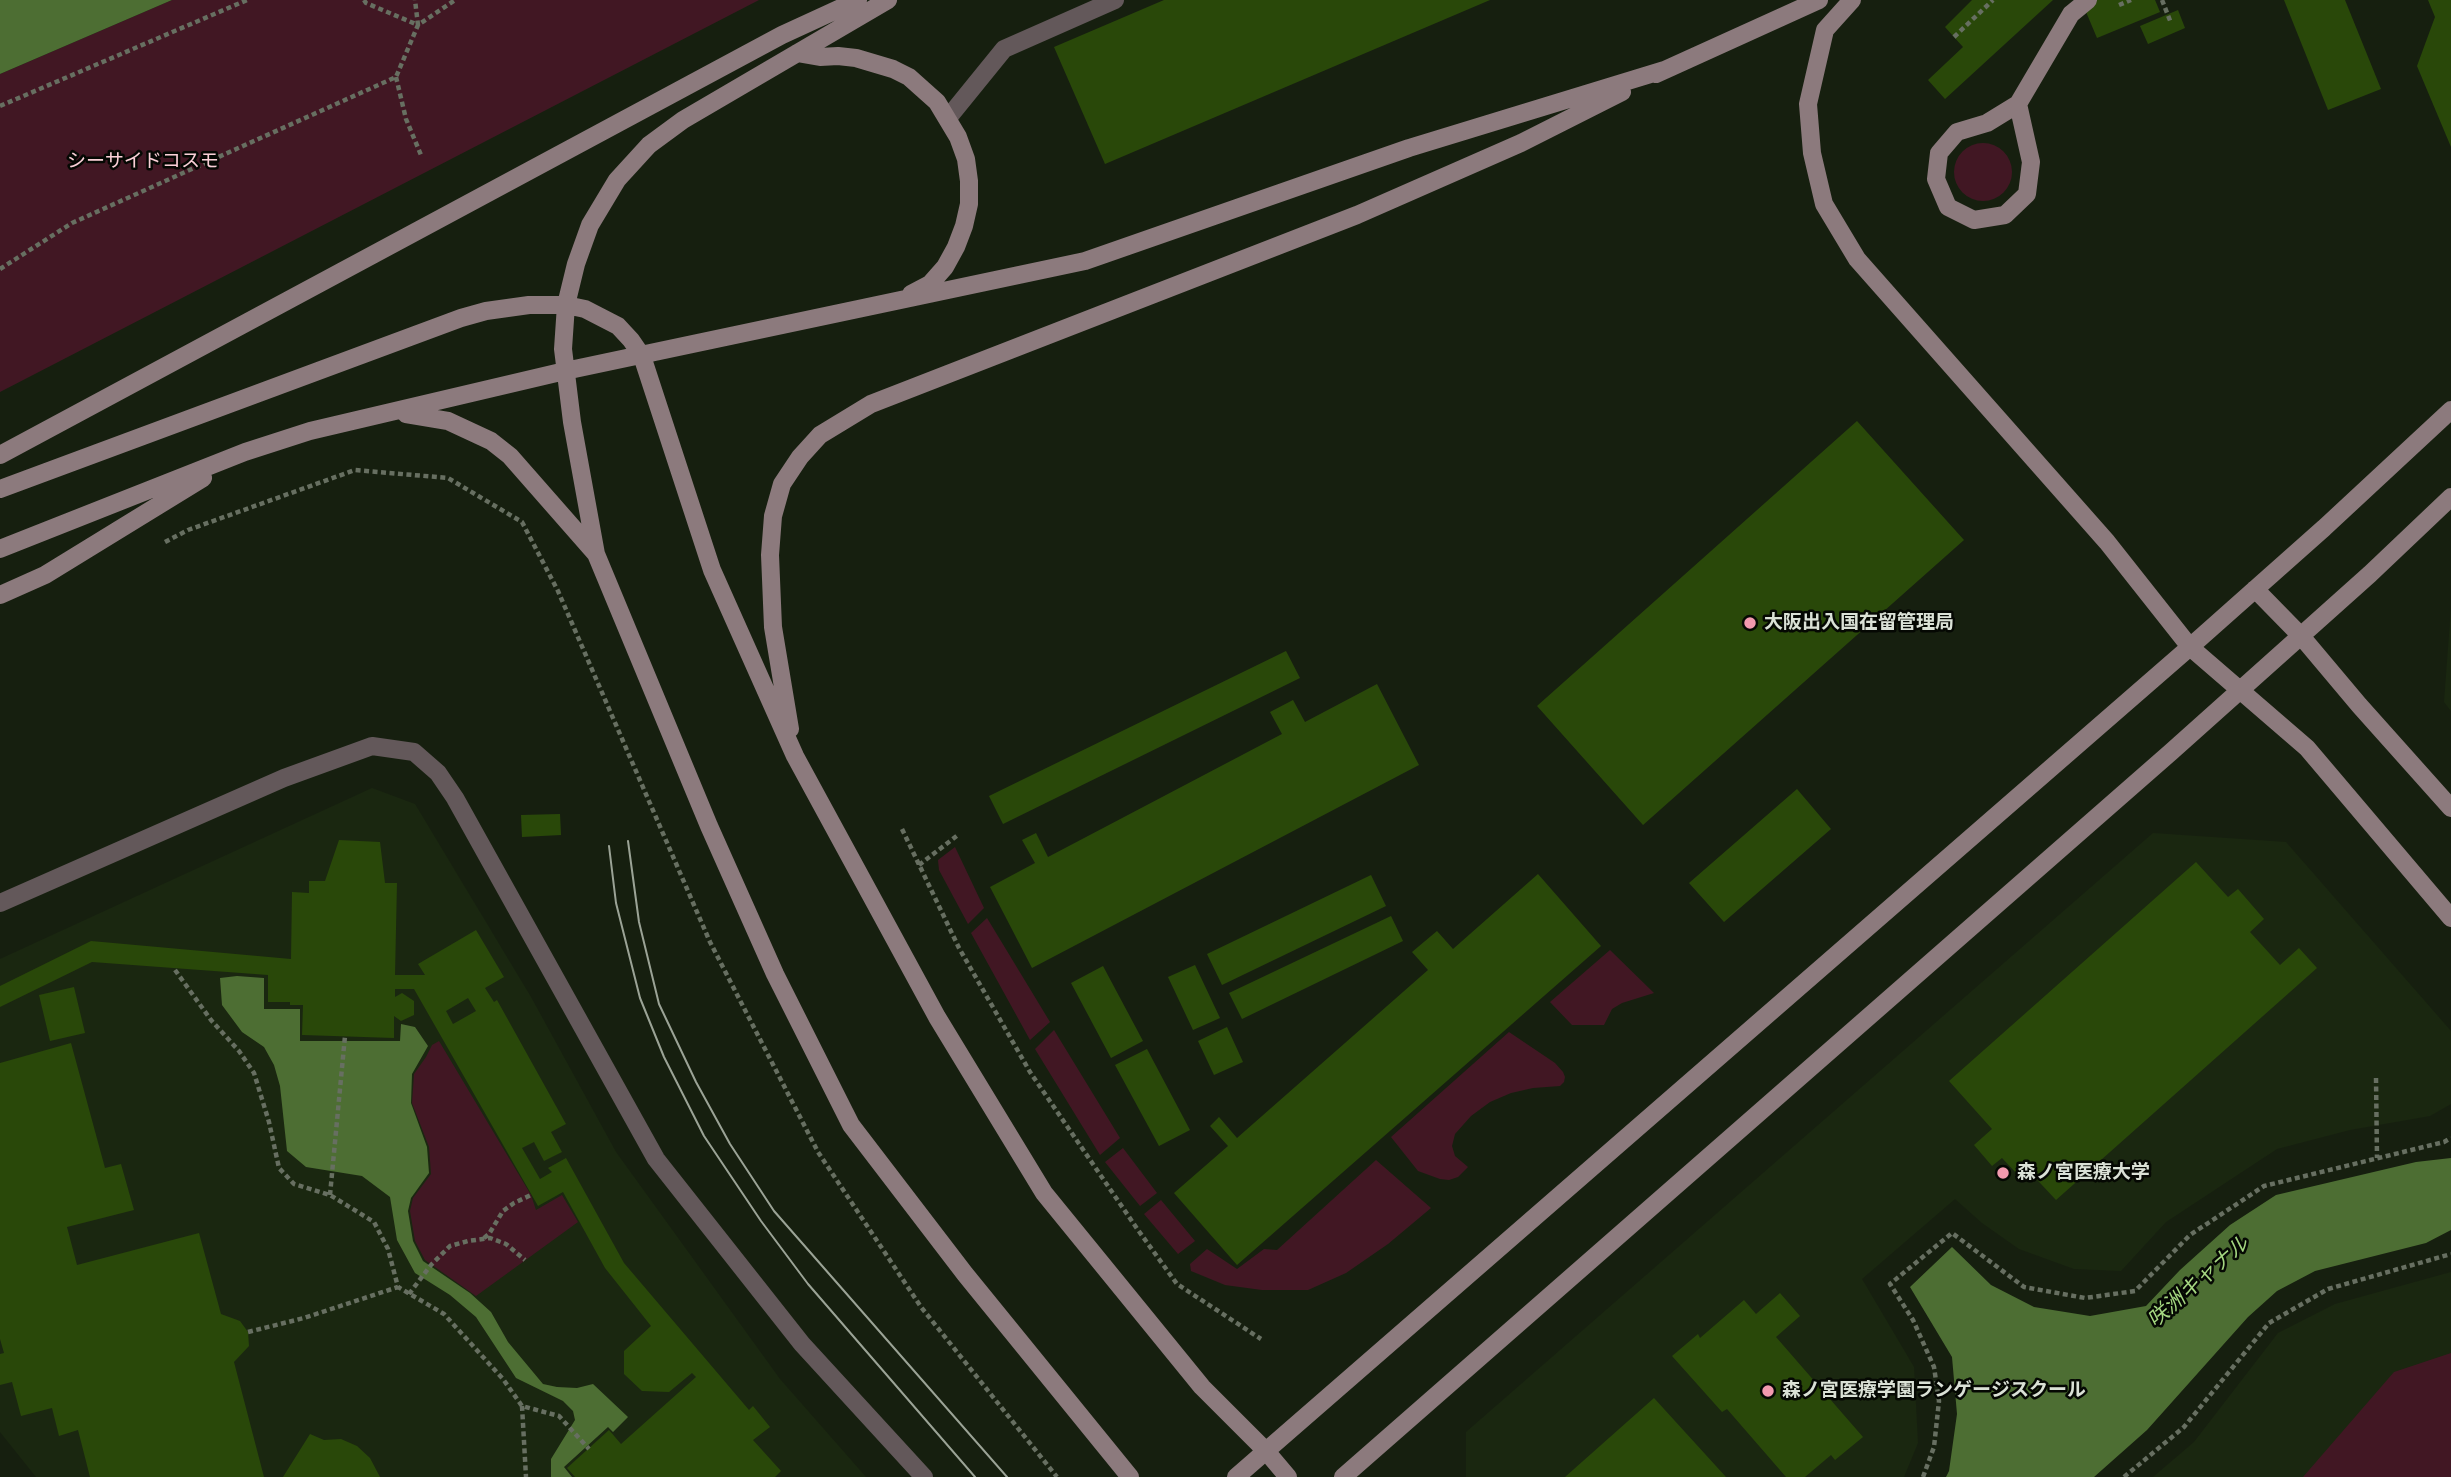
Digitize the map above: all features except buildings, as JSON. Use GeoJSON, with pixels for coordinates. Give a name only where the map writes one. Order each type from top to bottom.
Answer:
{"type":"FeatureCollection","features":[{"type":"Feature","properties":{"kind":"street"},"geometry":{"type":"LineString","coordinates":[[0,455],[782,35],[858,0]]}},
{"type":"Feature","properties":{"kind":"street"},"geometry":{"type":"LineString","coordinates":[[888,0],[683,120],[649,145],[617,180],[590,225],[576,264],[566,305],[563,349],[572,422],[596,554],[709,826],[775,974],[851,1125],[965,1274],[1130,1477]]}},
{"type":"Feature","properties":{"kind":"street"},"geometry":{"type":"LineString","coordinates":[[948,118],[1004,49],[1115,0]]}},
{"type":"Feature","properties":{"kind":"street"},"geometry":{"type":"LineString","coordinates":[[795,757],[773,626],[770,555],[773,516],[782,484],[800,457],[820,435],[871,404],[1357,215],[1521,143],[1664,70],[1819,0]]}},
{"type":"Feature","properties":{"kind":"street"},"geometry":{"type":"LineString","coordinates":[[1852,0],[1825,30],[1808,104],[1812,153],[1825,204],[1857,259],[2107,542],[2190,647],[2307,748],[2451,918]]}},
{"type":"Feature","properties":{"kind":"street"},"geometry":{"type":"LineString","coordinates":[[2018,104],[2031,162],[2027,194],[2005,215],[1973,220],[1948,207],[1936,179],[1939,153],[1957,132],[1987,123],[2018,104],[2071,14],[2088,0]]}},
{"type":"Feature","properties":{"kind":"street"},"geometry":{"type":"LineString","coordinates":[[797,53],[856,58],[893,69],[909,77],[948,118],[958,137],[967,170],[969,204],[964,226],[945,267],[930,284],[892,303]]}},
{"type":"Feature","properties":{"kind":"street"},"geometry":{"type":"LineString","coordinates":[[0,549],[245,452],[310,431],[565,371],[1085,261],[1409,148],[1664,70]]}},
{"type":"Feature","properties":{"kind":"street"},"geometry":{"type":"LineString","coordinates":[[0,489],[461,318],[511,307],[566,305],[585,309],[618,326],[642,356],[712,570],[795,757],[937,1017],[1044,1193],[1202,1387],[1288,1477]]}},
{"type":"Feature","properties":{"kind":"street"},"geometry":{"type":"LineString","coordinates":[[1236,1477],[2190,647],[2451,410]]}},
{"type":"Feature","properties":{"kind":"street"},"geometry":{"type":"LineString","coordinates":[[376,415],[400,413],[448,421],[491,441],[510,456],[596,554]]}},
{"type":"Feature","properties":{"kind":"street"},"geometry":{"type":"LineString","coordinates":[[0,595],[45,575],[245,452]]}},
{"type":"Feature","properties":{"kind":"street"},"geometry":{"type":"LineString","coordinates":[[1343,1477],[2171,752],[2451,497]]}},
{"type":"Feature","properties":{"kind":"street"},"geometry":{"type":"LineString","coordinates":[[2255,589],[2301,636],[2451,808]]}},
{"type":"Feature","properties":{"kind":"street"},"geometry":{"type":"LineString","coordinates":[[0,903],[310,768],[373,746],[414,752],[438,773],[455,798],[656,1159],[802,1344],[924,1477]]}},
{"type":"Feature","properties":{"kind":"path"},"geometry":{"type":"LineString","coordinates":[[0,106],[247,0]]}},
{"type":"Feature","properties":{"kind":"path"},"geometry":{"type":"LineString","coordinates":[[364,0],[418,25]]}},
{"type":"Feature","properties":{"kind":"path"},"geometry":{"type":"LineString","coordinates":[[415,0],[418,25],[396,77],[406,119],[421,155]]}},
{"type":"Feature","properties":{"kind":"path"},"geometry":{"type":"LineString","coordinates":[[418,25],[455,0]]}},
{"type":"Feature","properties":{"kind":"path"},"geometry":{"type":"LineString","coordinates":[[1954,37],[1993,0]]}},
{"type":"Feature","properties":{"kind":"path"},"geometry":{"type":"LineString","coordinates":[[2162,0],[2171,23]]}},
{"type":"Feature","properties":{"kind":"path"},"geometry":{"type":"LineString","coordinates":[[0,269],[72,223],[396,77]]}},
{"type":"Feature","properties":{"kind":"path"},"geometry":{"type":"LineString","coordinates":[[164,542],[188,530],[355,470],[448,478],[522,522],[558,592],[710,942],[818,1152],[921,1307],[1057,1477]]}},
{"type":"Feature","properties":{"kind":"path"},"geometry":{"type":"LineString","coordinates":[[902,829],[959,948],[1030,1072],[1138,1230],[1177,1284],[1261,1339]]}},
{"type":"Feature","properties":{"kind":"path"},"geometry":{"type":"LineString","coordinates":[[919,865],[958,835]]}},
{"type":"Feature","properties":{"kind":"path"},"geometry":{"type":"LineString","coordinates":[[174,970],[254,1073],[279,1168],[294,1184],[330,1195],[374,1222],[388,1249],[398,1287],[444,1314],[503,1379],[522,1406],[526,1477]]}},
{"type":"Feature","properties":{"kind":"path"},"geometry":{"type":"LineString","coordinates":[[330,1195],[345,1036]]}},
{"type":"Feature","properties":{"kind":"path"},"geometry":{"type":"LineString","coordinates":[[2376,1078],[2377,1158]]}},
{"type":"Feature","properties":{"kind":"path"},"geometry":{"type":"LineString","coordinates":[[1923,1477],[1934,1447],[1938,1401],[1934,1367],[1913,1320],[1890,1284],[1952,1233],[2024,1287],[2085,1298],[2135,1291],[2190,1235],[2264,1186],[2444,1142],[2451,1138]]}},
{"type":"Feature","properties":{"kind":"path"},"geometry":{"type":"LineString","coordinates":[[481,1240],[489,1234],[503,1211],[531,1195]]}},
{"type":"Feature","properties":{"kind":"path"},"geometry":{"type":"LineString","coordinates":[[409,1294],[431,1265],[450,1246],[490,1238],[506,1244],[525,1260]]}},
{"type":"Feature","properties":{"kind":"path"},"geometry":{"type":"LineString","coordinates":[[2124,1477],[2183,1427],[2269,1323],[2328,1289],[2451,1254]]}},
{"type":"Feature","properties":{"kind":"path"},"geometry":{"type":"LineString","coordinates":[[248,1332],[304,1318],[398,1287]]}},
{"type":"Feature","properties":{"kind":"path"},"geometry":{"type":"LineString","coordinates":[[522,1406],[559,1416],[589,1449]]}},
{"type":"Feature","properties":{"kind":"shaded area"},"geometry":{"type":"Polygon","coordinates":[[[2451,608],[2451,711],[2444,702],[2451,608]]]}},
{"type":"Feature","properties":{"kind":"shaded area"},"geometry":{"type":"Polygon","coordinates":[[[372,788],[415,804],[531,997],[616,1152],[780,1379],[866,1477],[36,1477],[0,1432],[0,959],[372,788]]]}},
{"type":"Feature","properties":{"kind":"shaded area","name":"森ノ宮医療大学"},"geometry":{"type":"Polygon","coordinates":[[[2153,833],[2286,842],[2451,1031],[2451,1104],[2430,1116],[2350,1130],[2277,1149],[2166,1222],[2121,1271],[2074,1269],[2019,1249],[1982,1223],[1955,1199],[1862,1279],[1914,1367],[1918,1443],[1904,1477],[1466,1477],[1466,1432],[2153,833]]]}},
{"type":"Feature","properties":{"kind":"shaded area"},"geometry":{"type":"Polygon","coordinates":[[[2451,1272],[2451,1477],[2153,1477],[2194,1442],[2278,1333],[2335,1304],[2451,1272]]]}},
{"type":"Feature","properties":{"kind":"green space","name":"シーサイドコスモ"},"geometry":{"type":"Polygon","coordinates":[[[172,0],[759,0],[0,392],[0,74],[172,0]]]}},
{"type":"Feature","properties":{"kind":"green space"},"geometry":{"type":"Polygon","coordinates":[[[1983,143],[1994,145],[2007,156],[2012,172],[2010,183],[1999,196],[1983,201],[1972,199],[1959,188],[1954,172],[1956,161],[1967,148],[1983,143]]]}},
{"type":"Feature","properties":{"kind":"green space"},"geometry":{"type":"Polygon","coordinates":[[[955,847],[984,908],[968,924],[939,870],[938,860],[955,847]]]}},
{"type":"Feature","properties":{"kind":"green space"},"geometry":{"type":"Polygon","coordinates":[[[987,918],[1050,1022],[1030,1040],[971,933],[987,918]]]}},
{"type":"Feature","properties":{"kind":"green space"},"geometry":{"type":"Polygon","coordinates":[[[1610,950],[1654,993],[1612,1009],[1604,1025],[1572,1025],[1550,1002],[1610,950]]]}},
{"type":"Feature","properties":{"kind":"green space"},"geometry":{"type":"Polygon","coordinates":[[[1054,1030],[1120,1138],[1100,1155],[1035,1049],[1054,1030]]]}},
{"type":"Feature","properties":{"kind":"green space"},"geometry":{"type":"Polygon","coordinates":[[[1509,1032],[1555,1063],[1563,1072],[1564,1082],[1560,1086],[1511,1093],[1490,1102],[1471,1116],[1455,1134],[1452,1146],[1455,1156],[1468,1167],[1458,1177],[1440,1179],[1418,1171],[1391,1137],[1509,1032]]]}},
{"type":"Feature","properties":{"kind":"green space"},"geometry":{"type":"Polygon","coordinates":[[[439,1041],[531,1195],[536,1210],[562,1195],[578,1222],[476,1296],[425,1260],[415,1241],[410,1211],[413,1198],[431,1174],[429,1147],[412,1103],[414,1074],[432,1045],[439,1041]]]}},
{"type":"Feature","properties":{"kind":"green space"},"geometry":{"type":"Polygon","coordinates":[[[1123,1148],[1157,1193],[1140,1206],[1105,1162],[1123,1148]]]}},
{"type":"Feature","properties":{"kind":"green space"},"geometry":{"type":"Polygon","coordinates":[[[1376,1160],[1431,1208],[1388,1244],[1346,1273],[1308,1290],[1262,1290],[1225,1285],[1191,1271],[1190,1264],[1207,1249],[1237,1269],[1264,1249],[1277,1250],[1376,1160]]]}},
{"type":"Feature","properties":{"kind":"green space"},"geometry":{"type":"Polygon","coordinates":[[[1161,1200],[1195,1241],[1178,1254],[1144,1214],[1161,1200]]]}},
{"type":"Feature","properties":{"kind":"green space"},"geometry":{"type":"Polygon","coordinates":[[[2451,1353],[2451,1477],[2303,1477],[2394,1372],[2451,1353]]]}},
{"type":"Feature","properties":{"kind":"water"},"geometry":{"type":"Polygon","coordinates":[[[0,0],[172,0],[0,74],[0,0]]]}},
{"type":"Feature","properties":{"kind":"water"},"geometry":{"type":"Polygon","coordinates":[[[220,978],[264,978],[264,1009],[300,1009],[300,1041],[400,1041],[401,1024],[415,1027],[428,1046],[412,1074],[411,1103],[427,1147],[429,1173],[411,1198],[408,1211],[413,1241],[423,1261],[470,1293],[491,1312],[508,1342],[543,1384],[577,1388],[593,1384],[628,1417],[613,1432],[608,1427],[564,1467],[572,1477],[551,1477],[551,1459],[575,1420],[573,1411],[563,1401],[516,1378],[476,1317],[450,1295],[415,1273],[397,1240],[390,1197],[362,1176],[306,1167],[287,1151],[280,1086],[274,1065],[264,1047],[242,1032],[222,1005],[220,978]]]}},
{"type":"Feature","properties":{"kind":"water","name":"咲洲キャナル"},"geometry":{"type":"Polygon","coordinates":[[[2451,1158],[2451,1230],[2426,1243],[2315,1271],[2277,1291],[2248,1317],[2147,1430],[2094,1477],[1946,1477],[1957,1414],[1952,1357],[1910,1287],[1952,1247],[1991,1285],[2034,1307],[2090,1316],[2146,1306],[2180,1270],[2230,1225],[2276,1195],[2416,1162],[2451,1158]]]}},
{"type":"Feature","properties":{"kind":"tram line"},"geometry":{"type":"LineString","coordinates":[[628,841],[639,922],[659,1004],[696,1082],[730,1144],[774,1211],[1007,1477]]}},
{"type":"Feature","properties":{"kind":"tram line"},"geometry":{"type":"LineString","coordinates":[[609,846],[616,903],[640,998],[664,1057],[704,1136],[761,1221],[808,1284],[975,1477]]}},
{"type":"Feature","properties":{"kind":"place","name":"大阪出入国在留管理局"},"geometry":{"type":"Point","coordinates":[1750,623]}},
{"type":"Feature","properties":{"kind":"place","name":"森ノ宮医療大学"},"geometry":{"type":"Point","coordinates":[2003,1173]}},
{"type":"Feature","properties":{"kind":"place","name":"森ノ宮医療学園ランゲージスクール"},"geometry":{"type":"Point","coordinates":[1768,1391]}}]}
